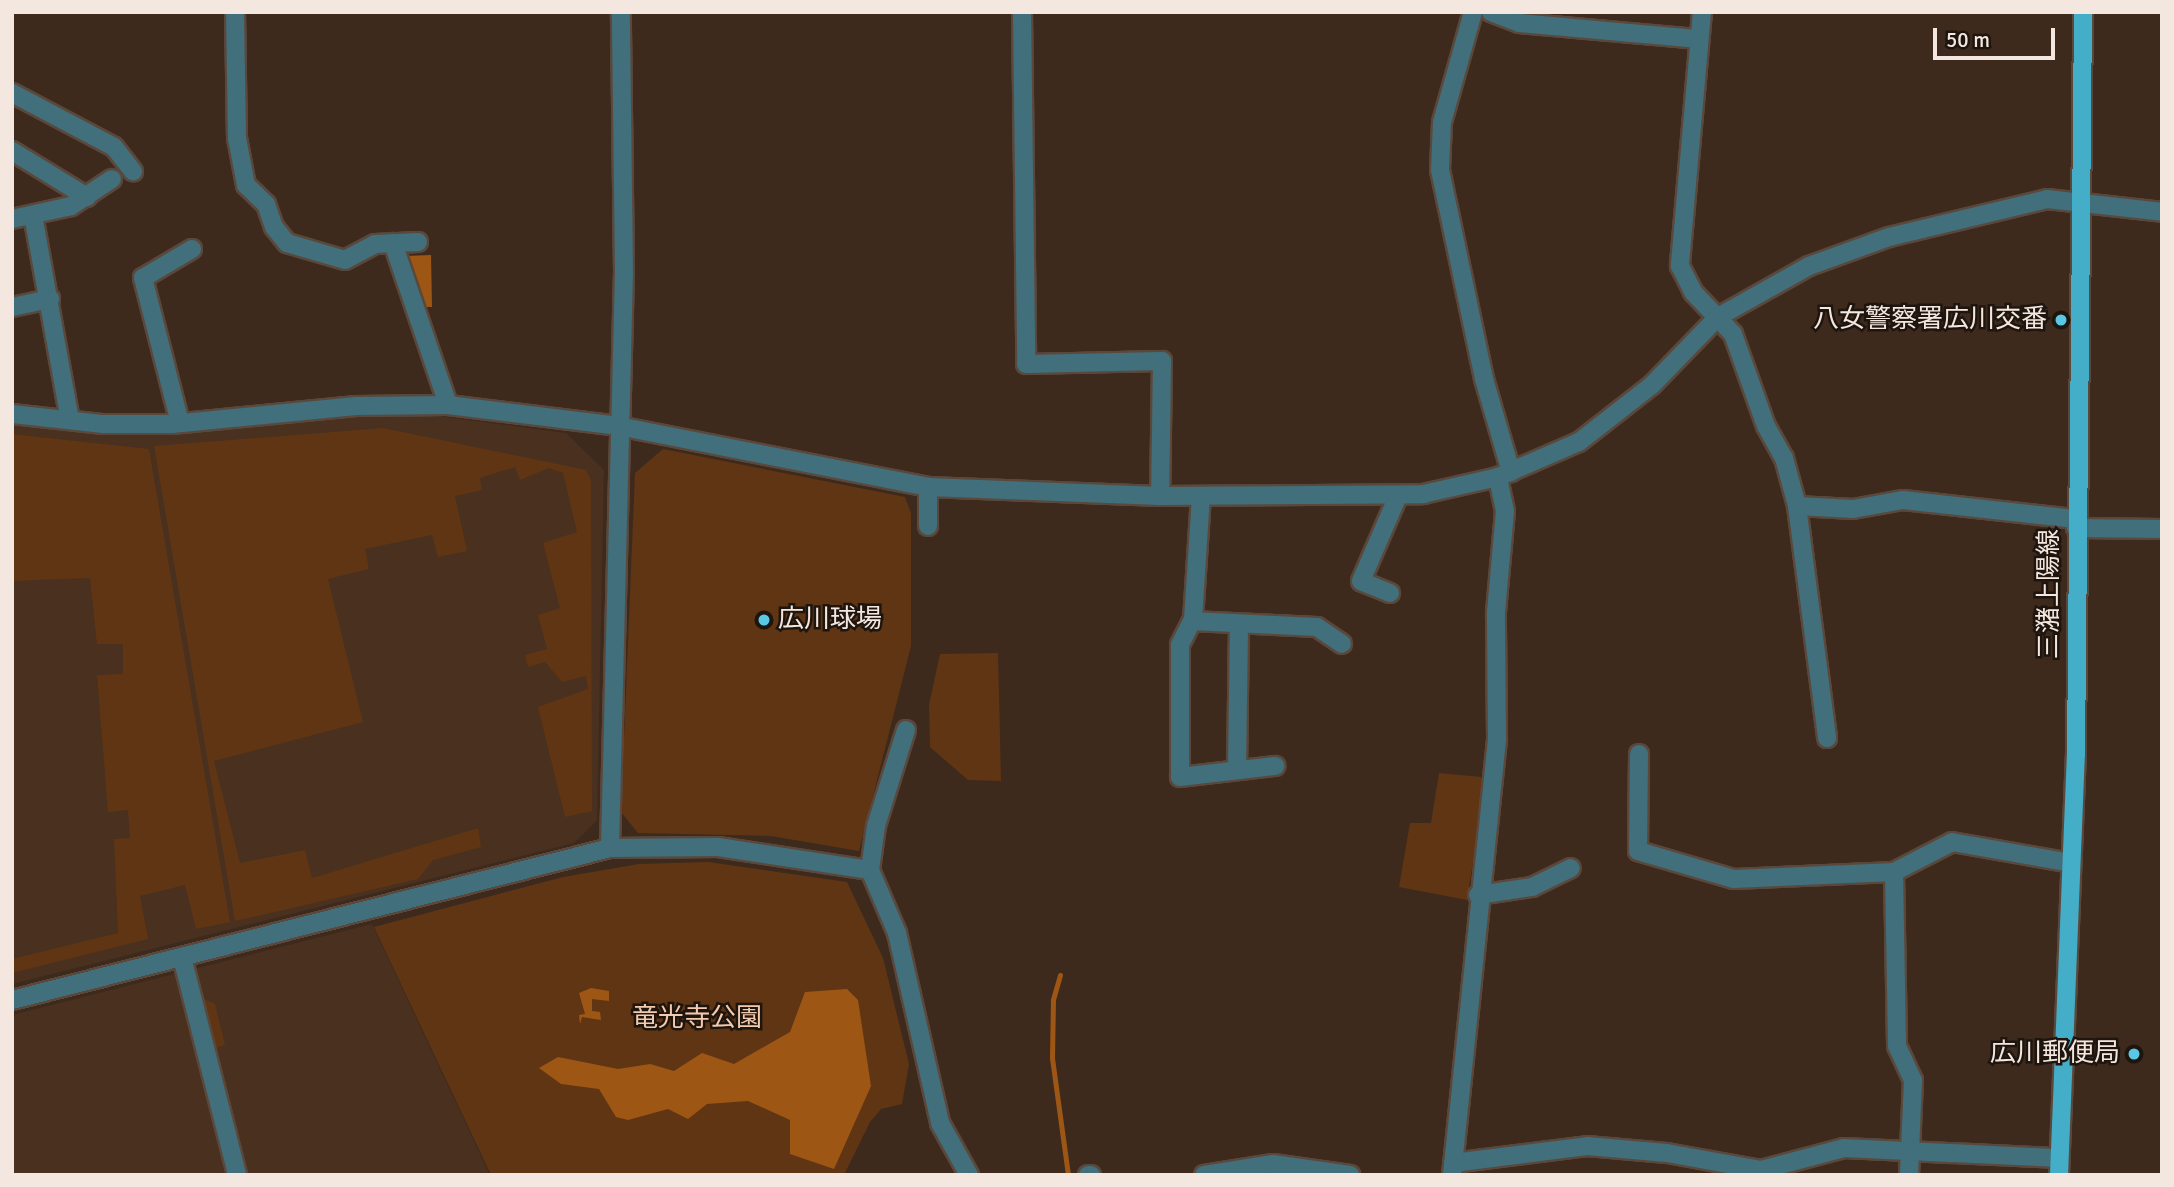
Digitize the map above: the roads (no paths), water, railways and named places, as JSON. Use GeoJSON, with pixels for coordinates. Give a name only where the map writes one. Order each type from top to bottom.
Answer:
{"type":"FeatureCollection","features":[{"type":"Feature","properties":{"kind":"main road","name":"三潴上陽線"},"geometry":{"type":"LineString","coordinates":[[2059,1166],[2071,863],[2083,12]]}},
{"type":"Feature","properties":{"kind":"street"},"geometry":{"type":"LineString","coordinates":[[235,12],[237,138],[246,185],[267,204],[274,227],[287,243],[345,260],[375,244],[418,242]]}},
{"type":"Feature","properties":{"kind":"street"},"geometry":{"type":"LineString","coordinates":[[610,848],[618,426],[624,272],[621,12]]}},
{"type":"Feature","properties":{"kind":"street"},"geometry":{"type":"LineString","coordinates":[[1022,12],[1026,364],[1162,361],[1160,496]]}},
{"type":"Feature","properties":{"kind":"street"},"geometry":{"type":"LineString","coordinates":[[1473,12],[1442,122],[1440,170],[1504,474],[1506,511],[1496,612],[1500,683],[1452,1169],[1587,1146],[1667,1153],[1759,1173],[1844,1148],[1914,1148],[1960,1156],[2059,1166]]}},
{"type":"Feature","properties":{"kind":"street"},"geometry":{"type":"LineString","coordinates":[[1491,12],[1520,23],[1699,39]]}},
{"type":"Feature","properties":{"kind":"street"},"geometry":{"type":"LineString","coordinates":[[1702,12],[1680,266],[1693,292],[1718,317],[1750,371],[1797,506],[1827,738]]}},
{"type":"Feature","properties":{"kind":"street"},"geometry":{"type":"LineString","coordinates":[[12,93],[114,147],[133,171]]}},
{"type":"Feature","properties":{"kind":"street"},"geometry":{"type":"LineString","coordinates":[[12,151],[88,197]]}},
{"type":"Feature","properties":{"kind":"street"},"geometry":{"type":"LineString","coordinates":[[12,219],[88,197],[112,179]]}},
{"type":"Feature","properties":{"kind":"street"},"geometry":{"type":"LineString","coordinates":[[12,414],[70,420],[180,423],[356,406],[448,405],[618,426],[928,487],[1160,496],[1398,496],[1504,474],[1579,442],[1612,420],[1718,317],[1809,266],[1889,237],[1995,208],[2047,199],[2162,212]]}},
{"type":"Feature","properties":{"kind":"street"},"geometry":{"type":"LineString","coordinates":[[33,215],[70,420]]}},
{"type":"Feature","properties":{"kind":"street"},"geometry":{"type":"LineString","coordinates":[[393,243],[448,405]]}},
{"type":"Feature","properties":{"kind":"street"},"geometry":{"type":"LineString","coordinates":[[180,423],[144,278],[192,249]]}},
{"type":"Feature","properties":{"kind":"street"},"geometry":{"type":"LineString","coordinates":[[12,307],[50,299]]}},
{"type":"Feature","properties":{"kind":"street"},"geometry":{"type":"LineString","coordinates":[[928,487],[929,526]]}},
{"type":"Feature","properties":{"kind":"street"},"geometry":{"type":"LineString","coordinates":[[1201,496],[1192,621],[1180,645],[1180,777],[1275,766]]}},
{"type":"Feature","properties":{"kind":"street"},"geometry":{"type":"LineString","coordinates":[[1390,593],[1361,581],[1398,496]]}},
{"type":"Feature","properties":{"kind":"street"},"geometry":{"type":"LineString","coordinates":[[1797,506],[1853,509],[1903,500],[2076,523],[2162,529]]}},
{"type":"Feature","properties":{"kind":"street"},"geometry":{"type":"LineString","coordinates":[[1192,621],[1317,627],[1342,643]]}},
{"type":"Feature","properties":{"kind":"street"},"geometry":{"type":"LineString","coordinates":[[1237,769],[1239,625]]}},
{"type":"Feature","properties":{"kind":"street"},"geometry":{"type":"LineString","coordinates":[[906,730],[876,826],[870,870],[897,933],[940,1124],[969,1175]]}},
{"type":"Feature","properties":{"kind":"street"},"geometry":{"type":"LineString","coordinates":[[1639,754],[1638,851],[1734,879],[1894,872],[1952,842],[2071,863]]}},
{"type":"Feature","properties":{"kind":"street"},"geometry":{"type":"LineString","coordinates":[[12,1000],[610,848],[718,847],[870,870]]}},
{"type":"Feature","properties":{"kind":"street"},"geometry":{"type":"LineString","coordinates":[[1479,895],[1532,887],[1571,868]]}},
{"type":"Feature","properties":{"kind":"street"},"geometry":{"type":"LineString","coordinates":[[1894,872],[1897,1046],[1913,1080],[1914,1148],[1909,1175]]}},
{"type":"Feature","properties":{"kind":"street"},"geometry":{"type":"LineString","coordinates":[[182,957],[237,1175]]}},
{"type":"Feature","properties":{"kind":"street"},"geometry":{"type":"LineString","coordinates":[[1204,1175],[1273,1164],[1350,1175]]}},
{"type":"Feature","properties":{"kind":"waterway"},"geometry":{"type":"LineString","coordinates":[[1060,975],[1053,1000],[1052,1058],[1068,1175]]}},
{"type":"Feature","properties":{"kind":"place","name":"八女警察署広川交番"},"geometry":{"type":"Point","coordinates":[2061,320]}},
{"type":"Feature","properties":{"kind":"place","name":"広川球場"},"geometry":{"type":"Point","coordinates":[764,620]}},
{"type":"Feature","properties":{"kind":"place","name":"広川郵便局"},"geometry":{"type":"Point","coordinates":[2134,1054]}},
{"type":"Feature","properties":{"kind":"park label","name":"竜光寺公園"},"geometry":{"type":"Point","coordinates":[697,1019]}}]}
